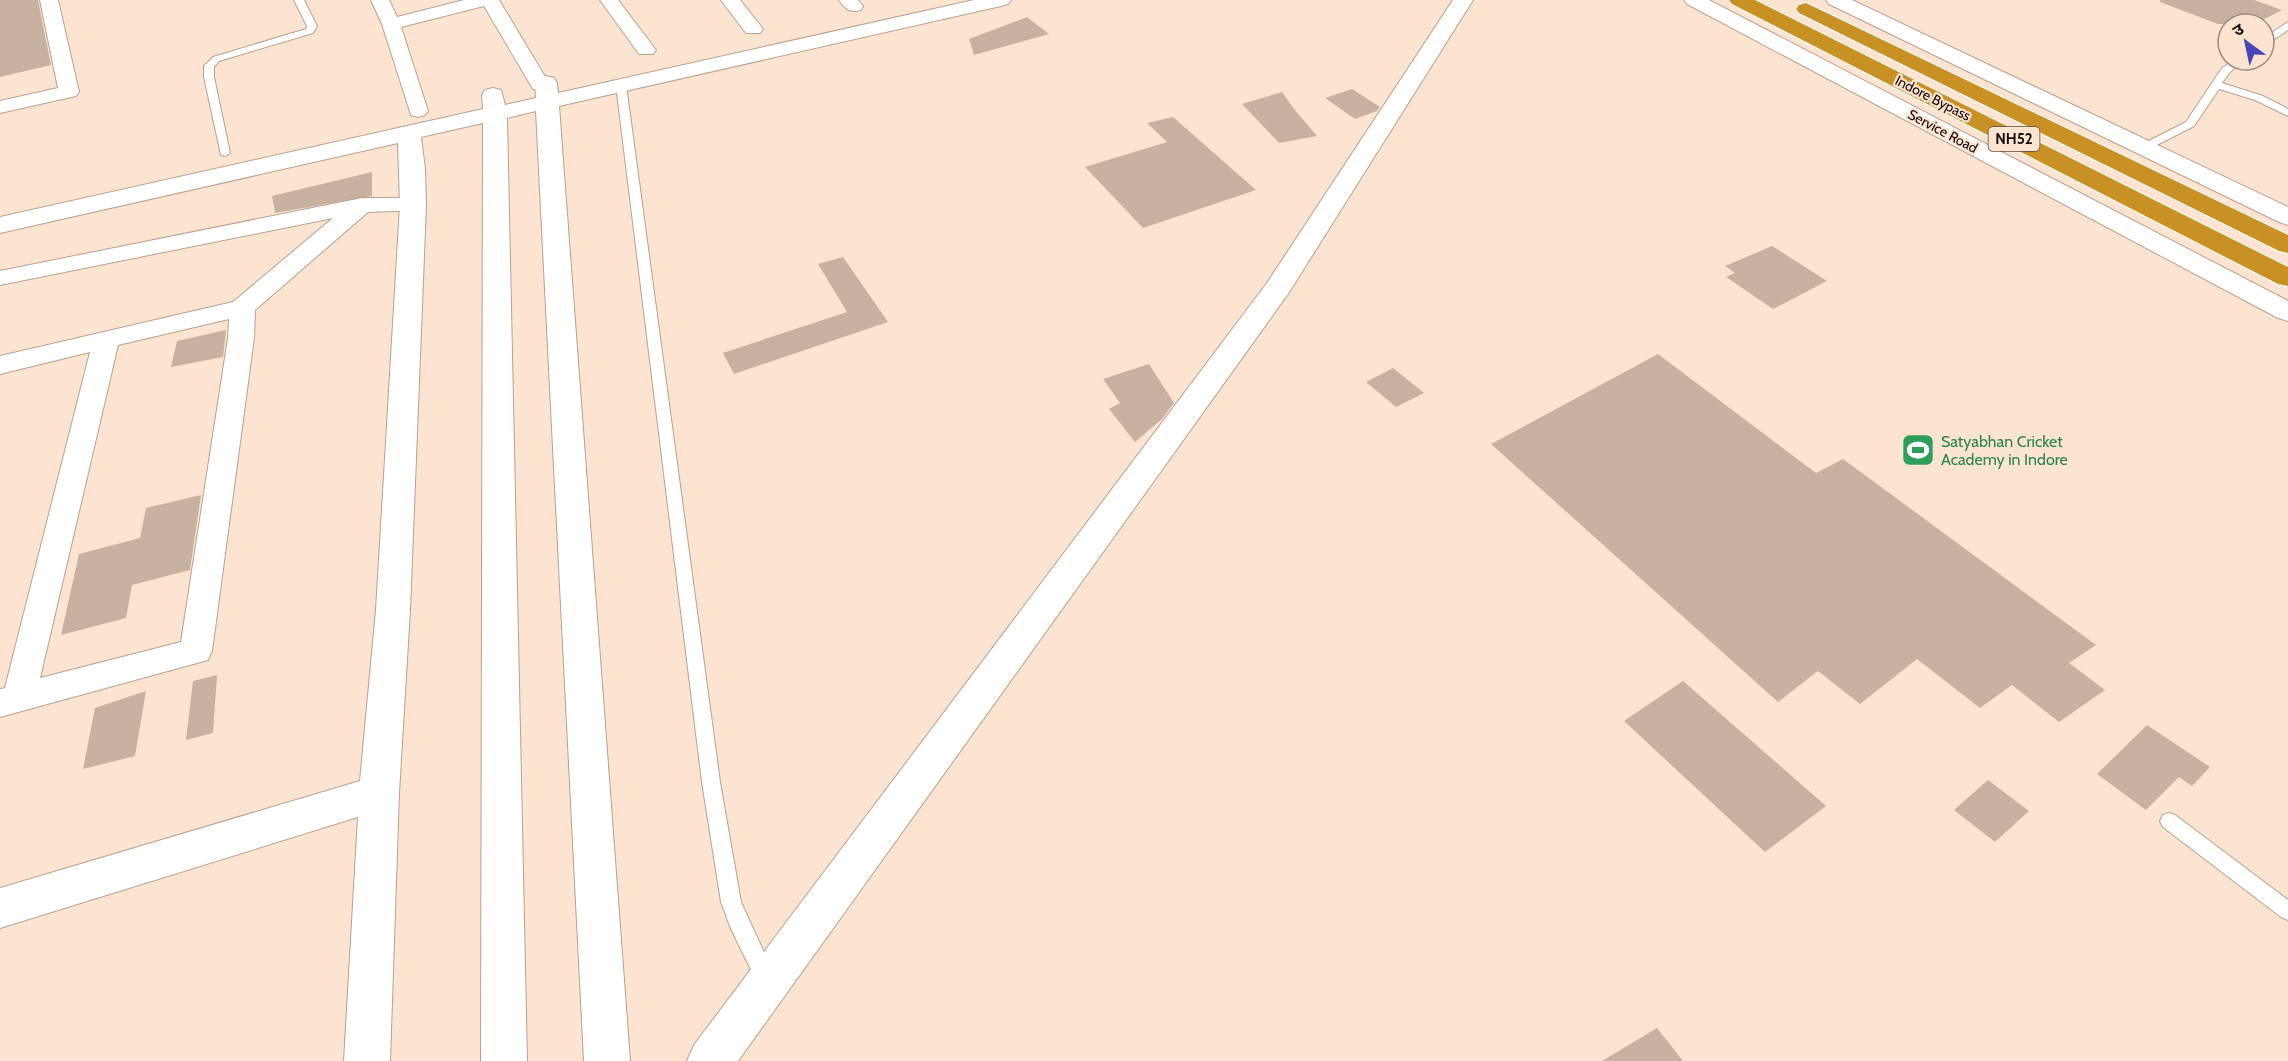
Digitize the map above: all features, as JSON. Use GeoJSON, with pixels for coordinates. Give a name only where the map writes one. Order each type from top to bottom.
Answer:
{"type":"FeatureCollection","features":[{"type":"Feature","properties":{"kind":"highway","name":"Indore Bypass"},"geometry":{"type":"LineString","coordinates":[[1739,0],[2288,278]]}},
{"type":"Feature","properties":{"kind":"highway","name":"Indore Bypass"},"geometry":{"type":"LineString","coordinates":[[1788,0],[2288,244]]}},
{"type":"Feature","properties":{"kind":"street"},"geometry":{"type":"LineString","coordinates":[[0,107],[69,92],[49,0]]}},
{"type":"Feature","properties":{"kind":"street"},"geometry":{"type":"LineString","coordinates":[[367,1061],[379,793],[393,610],[413,205],[414,122],[391,24],[380,0]]}},
{"type":"Feature","properties":{"kind":"street"},"geometry":{"type":"LineString","coordinates":[[391,24],[488,0],[545,90],[607,1061]]}},
{"type":"Feature","properties":{"kind":"street"},"geometry":{"type":"LineString","coordinates":[[609,0],[646,50]]}},
{"type":"Feature","properties":{"kind":"street"},"geometry":{"type":"LineString","coordinates":[[730,0],[753,29]]}},
{"type":"Feature","properties":{"kind":"street"},"geometry":{"type":"LineString","coordinates":[[0,225],[545,90],[938,0]]}},
{"type":"Feature","properties":{"kind":"street"},"geometry":{"type":"LineString","coordinates":[[545,90],[621,85],[1001,0]]}},
{"type":"Feature","properties":{"kind":"street"},"geometry":{"type":"LineString","coordinates":[[710,1061],[1278,288],[1463,0]]}},
{"type":"Feature","properties":{"kind":"street","name":"Service Road"},"geometry":{"type":"LineString","coordinates":[[1694,0],[2288,312]]}},
{"type":"Feature","properties":{"kind":"street"},"geometry":{"type":"LineString","coordinates":[[1836,0],[2288,217]]}},
{"type":"Feature","properties":{"kind":"street"},"geometry":{"type":"LineString","coordinates":[[494,104],[504,1061]]}},
{"type":"Feature","properties":{"kind":"street"},"geometry":{"type":"LineString","coordinates":[[0,204],[225,153],[414,122]]}},
{"type":"Feature","properties":{"kind":"street"},"geometry":{"type":"LineString","coordinates":[[0,278],[362,205],[413,205]]}},
{"type":"Feature","properties":{"kind":"street"},"geometry":{"type":"LineString","coordinates":[[0,365],[242,308],[362,205]]}},
{"type":"Feature","properties":{"kind":"street"},"geometry":{"type":"LineString","coordinates":[[106,341],[9,700],[196,651],[241,338],[242,308]]}},
{"type":"Feature","properties":{"kind":"street"},"geometry":{"type":"LineString","coordinates":[[0,908],[379,793]]}},
{"type":"Feature","properties":{"kind":"lane"},"geometry":{"type":"LineString","coordinates":[[225,153],[209,77],[209,66],[216,59],[310,31],[312,26],[299,0]]}},
{"type":"Feature","properties":{"kind":"lane"},"geometry":{"type":"LineString","coordinates":[[2143,148],[2190,124],[2225,72]]}},
{"type":"Feature","properties":{"kind":"lane"},"geometry":{"type":"LineString","coordinates":[[621,85],[711,782],[731,902],[738,922],[768,982]]}},
{"type":"Feature","properties":{"kind":"lane"},"geometry":{"type":"LineString","coordinates":[[2218,85],[2259,98],[2288,113]]}},
{"type":"Feature","properties":{"kind":"lane"},"geometry":{"type":"LineString","coordinates":[[2169,820],[2288,910]]}},
{"type":"Feature","properties":{"kind":"building"},"geometry":{"type":"Polygon","coordinates":[[[0,0],[38,0],[51,65],[0,77],[0,0]]]}},
{"type":"Feature","properties":{"kind":"building"},"geometry":{"type":"Polygon","coordinates":[[[2160,0],[2254,0],[2282,10],[2276,13],[2216,12],[2216,23],[2160,2],[2160,0]]]}},
{"type":"Feature","properties":{"kind":"building"},"geometry":{"type":"Polygon","coordinates":[[[1027,17],[1049,34],[974,55],[969,39],[1027,17]]]}},
{"type":"Feature","properties":{"kind":"building"},"geometry":{"type":"Polygon","coordinates":[[[1352,89],[1380,107],[1377,111],[1355,119],[1325,98],[1352,89]]]}},
{"type":"Feature","properties":{"kind":"building"},"geometry":{"type":"Polygon","coordinates":[[[1282,92],[1317,136],[1279,143],[1242,104],[1282,92]]]}},
{"type":"Feature","properties":{"kind":"building"},"geometry":{"type":"Polygon","coordinates":[[[1173,117],[1256,190],[1143,228],[1085,167],[1167,142],[1147,123],[1173,117]]]}},
{"type":"Feature","properties":{"kind":"building"},"geometry":{"type":"Polygon","coordinates":[[[372,172],[372,196],[275,213],[272,196],[372,172]]]}},
{"type":"Feature","properties":{"kind":"building"},"geometry":{"type":"Polygon","coordinates":[[[1772,246],[1827,281],[1773,309],[1726,277],[1735,273],[1725,266],[1772,246]]]}},
{"type":"Feature","properties":{"kind":"building"},"geometry":{"type":"Polygon","coordinates":[[[843,257],[888,322],[734,374],[723,353],[847,312],[818,264],[843,257]]]}},
{"type":"Feature","properties":{"kind":"building"},"geometry":{"type":"Polygon","coordinates":[[[226,330],[223,357],[171,367],[177,341],[226,330]]]}},
{"type":"Feature","properties":{"kind":"building"},"geometry":{"type":"Polygon","coordinates":[[[1658,354],[1816,473],[1843,459],[2096,645],[2069,663],[2105,690],[2059,722],[2012,685],[1980,708],[1917,659],[1860,704],[1818,671],[1778,702],[1491,444],[1658,354]]]}},
{"type":"Feature","properties":{"kind":"building"},"geometry":{"type":"Polygon","coordinates":[[[1149,364],[1174,403],[1162,419],[1135,442],[1109,409],[1120,403],[1103,379],[1149,364]]]}},
{"type":"Feature","properties":{"kind":"building"},"geometry":{"type":"Polygon","coordinates":[[[1393,368],[1424,393],[1396,407],[1366,382],[1393,368]]]}},
{"type":"Feature","properties":{"kind":"building"},"geometry":{"type":"Polygon","coordinates":[[[201,495],[190,570],[132,585],[126,618],[61,635],[79,554],[140,538],[146,508],[201,495]]]}},
{"type":"Feature","properties":{"kind":"building"},"geometry":{"type":"Polygon","coordinates":[[[217,675],[213,733],[186,740],[193,681],[217,675]]]}},
{"type":"Feature","properties":{"kind":"building"},"geometry":{"type":"Polygon","coordinates":[[[1683,681],[1826,806],[1765,852],[1624,721],[1683,681]]]}},
{"type":"Feature","properties":{"kind":"building"},"geometry":{"type":"Polygon","coordinates":[[[146,691],[135,756],[83,769],[95,708],[146,691]]]}},
{"type":"Feature","properties":{"kind":"building"},"geometry":{"type":"Polygon","coordinates":[[[2147,725],[2210,767],[2192,786],[2179,777],[2146,810],[2097,774],[2147,725]]]}},
{"type":"Feature","properties":{"kind":"building"},"geometry":{"type":"Polygon","coordinates":[[[1988,780],[2029,811],[1995,842],[1954,810],[1988,780]]]}},
{"type":"Feature","properties":{"kind":"building"},"geometry":{"type":"Polygon","coordinates":[[[1657,1028],[1683,1061],[1602,1061],[1657,1028]]]}},
{"type":"Feature","properties":{"kind":"place","name":"Satyabhan Cricket Academy in Indore"},"geometry":{"type":"Point","coordinates":[1918,450]}}]}
